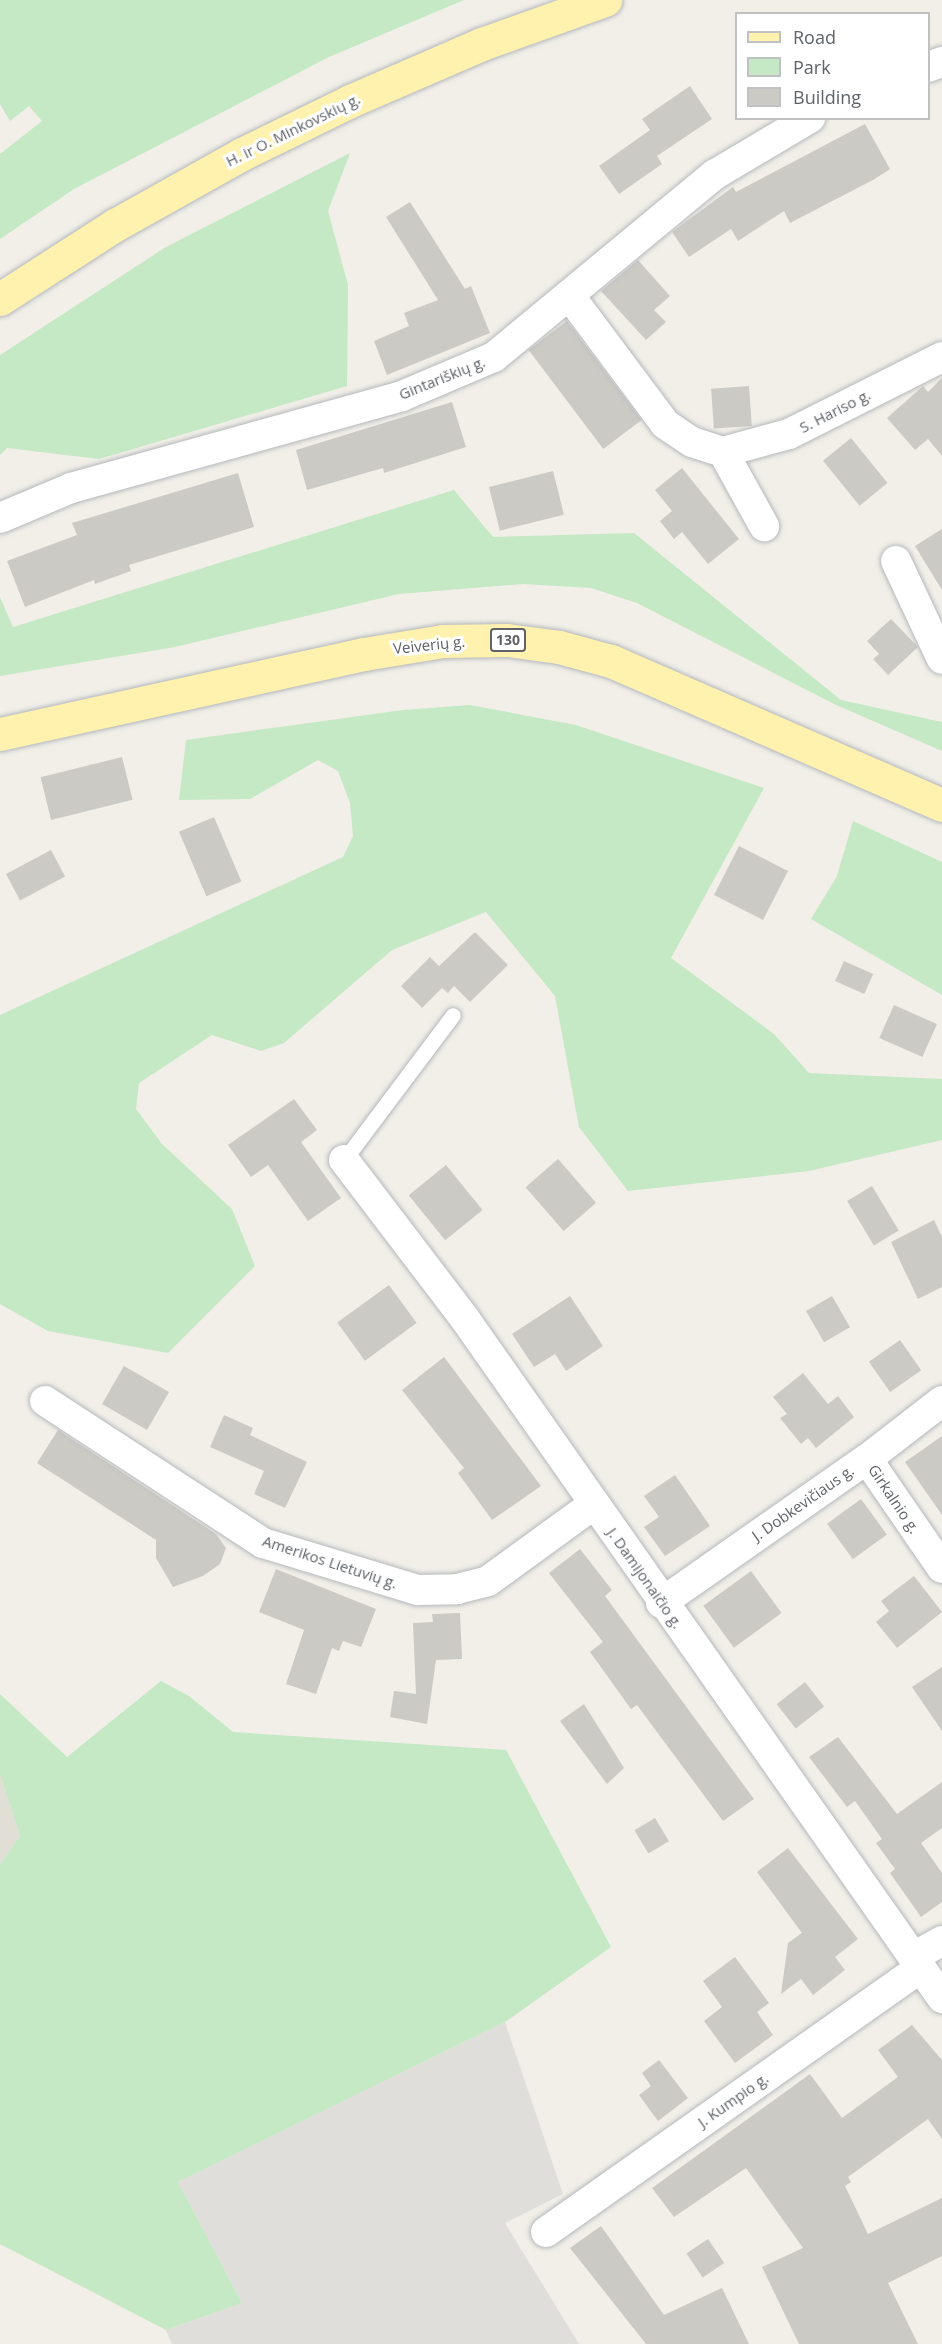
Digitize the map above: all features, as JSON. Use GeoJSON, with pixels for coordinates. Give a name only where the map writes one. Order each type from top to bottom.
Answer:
{"type":"FeatureCollection","features":[{"type":"Feature","properties":{"kind":"main road","name":"H. ir O. Minkovskių g."},"geometry":{"type":"LineString","coordinates":[[0,299],[116,225],[242,154],[350,101],[482,44],[605,0]]}},
{"type":"Feature","properties":{"kind":"main road","name":"Veiverių g."},"geometry":{"type":"LineString","coordinates":[[0,734],[364,654],[443,641],[507,640],[559,647],[611,661],[942,805]]}},
{"type":"Feature","properties":{"kind":"street"},"geometry":{"type":"LineString","coordinates":[[764,526],[723,452],[692,442],[665,424],[569,295],[714,175],[807,120]]}},
{"type":"Feature","properties":{"kind":"street","name":"Gintariškių g."},"geometry":{"type":"LineString","coordinates":[[0,518],[71,488],[402,396],[494,357],[569,295]]}},
{"type":"Feature","properties":{"kind":"street","name":"S. Hariso g."},"geometry":{"type":"LineString","coordinates":[[723,452],[789,434],[942,357]]}},
{"type":"Feature","properties":{"kind":"street"},"geometry":{"type":"LineString","coordinates":[[896,561],[941,657]]}},
{"type":"Feature","properties":{"kind":"street","name":"J. Damijonaičio g."},"geometry":{"type":"LineString","coordinates":[[344,1160],[465,1318],[661,1603],[942,1998]]}},
{"type":"Feature","properties":{"kind":"street","name":"Amerikos Lietuvių g."},"geometry":{"type":"LineString","coordinates":[[45,1401],[263,1543],[418,1590],[458,1589],[488,1581],[594,1504]]}},
{"type":"Feature","properties":{"kind":"street","name":"J. Dobkevičiaus g."},"geometry":{"type":"LineString","coordinates":[[661,1603],[867,1459],[942,1401]]}},
{"type":"Feature","properties":{"kind":"street","name":"Girkalnio g."},"geometry":{"type":"LineString","coordinates":[[867,1459],[942,1568]]}},
{"type":"Feature","properties":{"kind":"street","name":"J. Kumpio g."},"geometry":{"type":"LineString","coordinates":[[546,2232],[942,1941]]}},
{"type":"Feature","properties":{"kind":"lane"},"geometry":{"type":"LineString","coordinates":[[344,1160],[453,1015]]}},
{"type":"Feature","properties":{"kind":"shaded area"},"geometry":{"type":"Polygon","coordinates":[[[0,1774],[20,1836],[0,1864],[0,1774]]]}},
{"type":"Feature","properties":{"kind":"shaded area"},"geometry":{"type":"Polygon","coordinates":[[[505,2022],[563,2194],[505,2223],[579,2344],[172,2344],[166,2330],[242,2303],[178,2182],[505,2022]]]}},
{"type":"Feature","properties":{"kind":"green space"},"geometry":{"type":"Polygon","coordinates":[[[0,0],[464,0],[329,57],[74,189],[0,239],[0,154],[42,121],[29,106],[10,121],[0,104],[0,0]]]}},
{"type":"Feature","properties":{"kind":"green space"},"geometry":{"type":"Polygon","coordinates":[[[350,153],[328,211],[348,285],[347,386],[99,459],[7,448],[0,455],[0,355],[166,247],[350,153]]]}},
{"type":"Feature","properties":{"kind":"green space"},"geometry":{"type":"Polygon","coordinates":[[[454,490],[493,537],[634,533],[841,700],[942,722],[942,751],[834,704],[637,603],[591,588],[524,584],[399,594],[175,647],[0,676],[0,597],[13,627],[454,490]]]}},
{"type":"Feature","properties":{"kind":"green space"},"geometry":{"type":"Polygon","coordinates":[[[470,705],[576,725],[764,788],[671,958],[774,1034],[809,1073],[942,1079],[942,1140],[809,1171],[628,1191],[579,1127],[555,996],[486,912],[392,950],[284,1043],[261,1051],[212,1035],[139,1083],[136,1109],[162,1144],[232,1209],[255,1266],[168,1353],[48,1331],[0,1304],[0,1015],[343,857],[353,836],[350,803],[338,771],[318,760],[250,799],[179,800],[186,740],[403,710],[470,705]]]}},
{"type":"Feature","properties":{"kind":"green space"},"geometry":{"type":"Polygon","coordinates":[[[853,821],[942,862],[942,995],[811,919],[837,876],[853,821]]]}},
{"type":"Feature","properties":{"kind":"green space"},"geometry":{"type":"Polygon","coordinates":[[[161,1681],[189,1696],[233,1732],[506,1750],[611,1947],[505,2022],[178,2182],[242,2303],[166,2330],[0,2244],[0,1864],[20,1836],[0,1774],[0,1694],[67,1757],[161,1681]]]}},
{"type":"Feature","properties":{"kind":"building"},"geometry":{"type":"Polygon","coordinates":[[[690,86],[712,119],[657,156],[662,164],[619,194],[599,166],[650,130],[642,119],[690,86]]]}},
{"type":"Feature","properties":{"kind":"building"},"geometry":{"type":"Polygon","coordinates":[[[865,124],[890,169],[873,180],[790,223],[784,211],[738,241],[731,229],[689,257],[672,232],[733,187],[736,192],[865,124]]]}},
{"type":"Feature","properties":{"kind":"building"},"geometry":{"type":"Polygon","coordinates":[[[410,202],[465,289],[471,286],[490,333],[387,375],[374,341],[409,326],[404,313],[438,300],[386,217],[410,202]]]}},
{"type":"Feature","properties":{"kind":"building"},"geometry":{"type":"Polygon","coordinates":[[[638,260],[670,296],[654,310],[666,322],[646,340],[601,291],[638,260]]]}},
{"type":"Feature","properties":{"kind":"building"},"geometry":{"type":"Polygon","coordinates":[[[567,321],[642,420],[603,449],[529,350],[567,321]]]}},
{"type":"Feature","properties":{"kind":"building"},"geometry":{"type":"Polygon","coordinates":[[[942,378],[942,456],[928,439],[915,450],[887,418],[923,386],[928,392],[942,378]]]}},
{"type":"Feature","properties":{"kind":"building"},"geometry":{"type":"Polygon","coordinates":[[[749,386],[752,426],[714,429],[711,389],[749,386]]]}},
{"type":"Feature","properties":{"kind":"building"},"geometry":{"type":"Polygon","coordinates":[[[452,402],[466,447],[384,473],[383,468],[307,490],[296,450],[452,402]]]}},
{"type":"Feature","properties":{"kind":"building"},"geometry":{"type":"Polygon","coordinates":[[[851,438],[888,483],[860,506],[823,461],[851,438]]]}},
{"type":"Feature","properties":{"kind":"building"},"geometry":{"type":"Polygon","coordinates":[[[682,468],[739,539],[708,564],[682,532],[674,539],[660,521],[672,511],[655,490],[682,468]]]}},
{"type":"Feature","properties":{"kind":"building"},"geometry":{"type":"Polygon","coordinates":[[[553,471],[564,515],[500,531],[489,487],[553,471]]]}},
{"type":"Feature","properties":{"kind":"building"},"geometry":{"type":"Polygon","coordinates":[[[238,473],[254,527],[129,565],[131,571],[95,584],[94,580],[25,607],[7,561],[77,535],[72,523],[238,473]]]}},
{"type":"Feature","properties":{"kind":"building"},"geometry":{"type":"Polygon","coordinates":[[[942,529],[942,590],[915,546],[942,529]]]}},
{"type":"Feature","properties":{"kind":"building"},"geometry":{"type":"Polygon","coordinates":[[[891,619],[918,647],[888,675],[873,659],[879,654],[867,641],[891,619]]]}},
{"type":"Feature","properties":{"kind":"building"},"geometry":{"type":"Polygon","coordinates":[[[122,757],[133,800],[51,820],[40,777],[122,757]]]}},
{"type":"Feature","properties":{"kind":"building"},"geometry":{"type":"Polygon","coordinates":[[[214,817],[241,881],[206,896],[179,832],[214,817]]]}},
{"type":"Feature","properties":{"kind":"building"},"geometry":{"type":"Polygon","coordinates":[[[739,846],[788,871],[763,920],[714,895],[739,846]]]}},
{"type":"Feature","properties":{"kind":"building"},"geometry":{"type":"Polygon","coordinates":[[[51,850],[65,876],[20,900],[6,874],[51,850]]]}},
{"type":"Feature","properties":{"kind":"building"},"geometry":{"type":"Polygon","coordinates":[[[475,932],[508,965],[470,1002],[454,986],[448,993],[442,988],[422,1008],[401,986],[430,957],[439,966],[475,932]]]}},
{"type":"Feature","properties":{"kind":"building"},"geometry":{"type":"Polygon","coordinates":[[[844,961],[873,974],[864,994],[835,981],[844,961]]]}},
{"type":"Feature","properties":{"kind":"building"},"geometry":{"type":"Polygon","coordinates":[[[894,1005],[937,1024],[922,1057],[879,1038],[894,1005]]]}},
{"type":"Feature","properties":{"kind":"building"},"geometry":{"type":"Polygon","coordinates":[[[294,1099],[317,1130],[301,1142],[341,1198],[308,1221],[268,1165],[251,1177],[228,1145],[294,1099]]]}},
{"type":"Feature","properties":{"kind":"building"},"geometry":{"type":"Polygon","coordinates":[[[558,1159],[596,1203],[564,1231],[526,1187],[558,1159]]]}},
{"type":"Feature","properties":{"kind":"building"},"geometry":{"type":"Polygon","coordinates":[[[446,1165],[483,1210],[445,1240],[409,1195],[446,1165]]]}},
{"type":"Feature","properties":{"kind":"building"},"geometry":{"type":"Polygon","coordinates":[[[872,1186],[899,1231],[874,1246],[847,1201],[872,1186]]]}},
{"type":"Feature","properties":{"kind":"building"},"geometry":{"type":"Polygon","coordinates":[[[934,1220],[942,1237],[942,1287],[918,1299],[891,1242],[934,1220]]]}},
{"type":"Feature","properties":{"kind":"building"},"geometry":{"type":"Polygon","coordinates":[[[389,1285],[417,1323],[365,1361],[337,1323],[389,1285]]]}},
{"type":"Feature","properties":{"kind":"building"},"geometry":{"type":"Polygon","coordinates":[[[570,1296],[603,1346],[566,1371],[555,1354],[534,1367],[512,1334],[570,1296]]]}},
{"type":"Feature","properties":{"kind":"building"},"geometry":{"type":"Polygon","coordinates":[[[832,1296],[850,1327],[824,1342],[806,1311],[832,1296]]]}},
{"type":"Feature","properties":{"kind":"building"},"geometry":{"type":"Polygon","coordinates":[[[900,1340],[921,1370],[890,1392],[869,1362],[900,1340]]]}},
{"type":"Feature","properties":{"kind":"building"},"geometry":{"type":"Polygon","coordinates":[[[444,1357],[541,1486],[492,1520],[458,1473],[464,1468],[402,1390],[444,1357]]]}},
{"type":"Feature","properties":{"kind":"building"},"geometry":{"type":"Polygon","coordinates":[[[124,1366],[169,1392],[147,1430],[102,1404],[124,1366]]]}},
{"type":"Feature","properties":{"kind":"building"},"geometry":{"type":"Polygon","coordinates":[[[803,1373],[828,1404],[838,1396],[854,1417],[816,1448],[808,1438],[801,1444],[780,1418],[787,1414],[773,1397],[803,1373]]]}},
{"type":"Feature","properties":{"kind":"building"},"geometry":{"type":"Polygon","coordinates":[[[224,1415],[253,1428],[250,1435],[307,1462],[285,1508],[254,1494],[264,1471],[210,1447],[224,1415]]]}},
{"type":"Feature","properties":{"kind":"building"},"geometry":{"type":"Polygon","coordinates":[[[58,1430],[216,1534],[226,1548],[220,1564],[203,1576],[173,1587],[156,1558],[156,1540],[37,1463],[58,1430]]]}},
{"type":"Feature","properties":{"kind":"building"},"geometry":{"type":"Polygon","coordinates":[[[942,1436],[942,1515],[905,1462],[942,1436]]]}},
{"type":"Feature","properties":{"kind":"building"},"geometry":{"type":"Polygon","coordinates":[[[675,1475],[710,1526],[665,1556],[644,1527],[659,1517],[644,1496],[675,1475]]]}},
{"type":"Feature","properties":{"kind":"building"},"geometry":{"type":"Polygon","coordinates":[[[861,1499],[887,1535],[853,1559],[827,1524],[861,1499]]]}},
{"type":"Feature","properties":{"kind":"building"},"geometry":{"type":"Polygon","coordinates":[[[580,1549],[612,1590],[605,1596],[754,1799],[723,1821],[637,1705],[631,1709],[590,1652],[603,1642],[549,1573],[580,1549]]]}},
{"type":"Feature","properties":{"kind":"building"},"geometry":{"type":"Polygon","coordinates":[[[276,1569],[376,1609],[361,1647],[343,1641],[339,1651],[332,1648],[316,1694],[286,1684],[304,1630],[259,1612],[276,1569]]]}},
{"type":"Feature","properties":{"kind":"building"},"geometry":{"type":"Polygon","coordinates":[[[751,1571],[782,1613],[734,1648],[703,1606],[751,1571]]]}},
{"type":"Feature","properties":{"kind":"building"},"geometry":{"type":"Polygon","coordinates":[[[914,1576],[942,1612],[897,1648],[876,1622],[889,1611],[881,1601],[914,1576]]]}},
{"type":"Feature","properties":{"kind":"building"},"geometry":{"type":"Polygon","coordinates":[[[460,1613],[462,1659],[436,1660],[427,1724],[390,1717],[394,1691],[416,1694],[413,1623],[433,1622],[432,1614],[460,1613]]]}},
{"type":"Feature","properties":{"kind":"building"},"geometry":{"type":"Polygon","coordinates":[[[942,1667],[942,1731],[912,1687],[942,1667]]]}},
{"type":"Feature","properties":{"kind":"building"},"geometry":{"type":"Polygon","coordinates":[[[805,1682],[824,1706],[796,1729],[777,1704],[805,1682]]]}},
{"type":"Feature","properties":{"kind":"building"},"geometry":{"type":"Polygon","coordinates":[[[584,1704],[624,1768],[607,1784],[560,1721],[584,1704]]]}},
{"type":"Feature","properties":{"kind":"building"},"geometry":{"type":"Polygon","coordinates":[[[838,1737],[897,1814],[942,1782],[942,1828],[921,1843],[942,1873],[942,1902],[921,1917],[890,1873],[895,1869],[876,1843],[882,1839],[855,1801],[847,1807],[809,1757],[838,1737]]]}},
{"type":"Feature","properties":{"kind":"building"},"geometry":{"type":"Polygon","coordinates":[[[655,1818],[669,1841],[648,1854],[634,1830],[655,1818]]]}},
{"type":"Feature","properties":{"kind":"building"},"geometry":{"type":"Polygon","coordinates":[[[788,1848],[858,1939],[835,1957],[845,1970],[813,1995],[801,1979],[781,1994],[788,1943],[802,1933],[757,1872],[788,1848]]]}},
{"type":"Feature","properties":{"kind":"building"},"geometry":{"type":"Polygon","coordinates":[[[735,1957],[769,2003],[757,2012],[773,2035],[735,2063],[704,2021],[722,2007],[703,1981],[735,1957]]]}},
{"type":"Feature","properties":{"kind":"building"},"geometry":{"type":"Polygon","coordinates":[[[912,2025],[942,2060],[942,2139],[928,2119],[848,2177],[851,2182],[845,2186],[868,2234],[942,2198],[942,2256],[888,2283],[918,2344],[799,2344],[762,2267],[803,2248],[746,2168],[674,2217],[652,2188],[810,2074],[842,2118],[898,2077],[878,2050],[912,2025]]]}},
{"type":"Feature","properties":{"kind":"building"},"geometry":{"type":"Polygon","coordinates":[[[659,2060],[688,2098],[658,2121],[639,2095],[651,2086],[642,2073],[659,2060]]]}},
{"type":"Feature","properties":{"kind":"building"},"geometry":{"type":"Polygon","coordinates":[[[601,2226],[664,2315],[722,2288],[749,2344],[646,2344],[570,2248],[601,2226]]]}},
{"type":"Feature","properties":{"kind":"building"},"geometry":{"type":"Polygon","coordinates":[[[708,2239],[724,2263],[703,2278],[686,2254],[708,2239]]]}}]}
